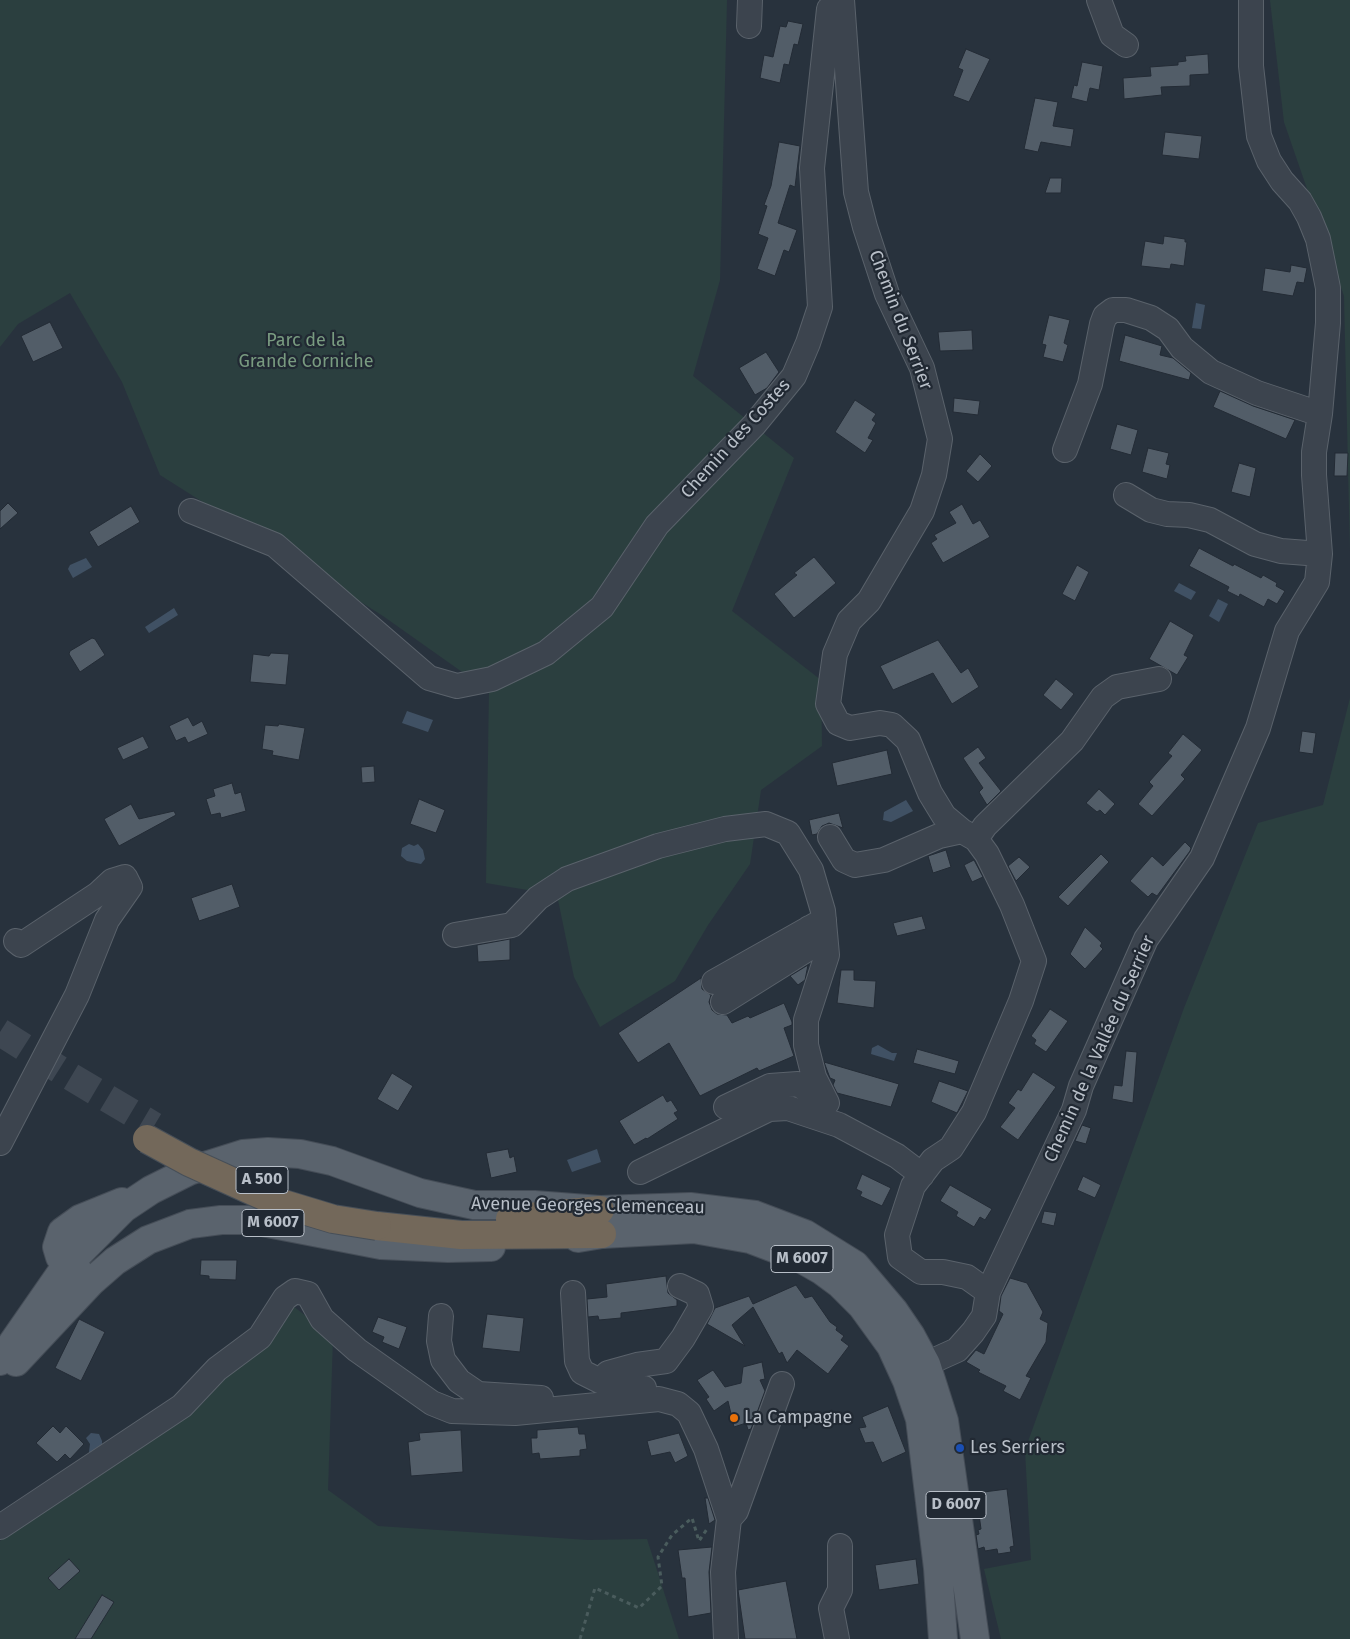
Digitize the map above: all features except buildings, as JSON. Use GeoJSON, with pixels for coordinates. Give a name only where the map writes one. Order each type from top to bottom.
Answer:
{"type":"FeatureCollection","features":[{"type":"Feature","properties":{"kind":"highway","name":"A 500"},"geometry":{"type":"LineString","coordinates":[[150,1132],[189,1162],[277,1202],[333,1219],[378,1219],[461,1235],[601,1222]]}},
{"type":"Feature","properties":{"kind":"main road","name":"Avenue Georges Clemenceau"},"geometry":{"type":"LineString","coordinates":[[0,1361],[66,1266],[124,1208],[151,1190],[189,1171],[217,1161],[243,1154],[268,1152],[300,1154],[332,1162],[420,1193],[474,1205],[534,1205],[601,1222],[722,1232],[750,1239],[800,1258],[840,1284],[875,1323],[891,1346],[907,1381],[920,1420]]}},
{"type":"Feature","properties":{"kind":"main road","name":"Avenue Georges Clemenceau"},"geometry":{"type":"LineString","coordinates":[[0,1380],[84,1289],[115,1261],[135,1247],[164,1233],[190,1224],[221,1220],[265,1221],[381,1245],[448,1248],[548,1243],[601,1222],[690,1206],[755,1215],[805,1234],[855,1265],[894,1311],[911,1336],[927,1368]]}},
{"type":"Feature","properties":{"kind":"main road","name":"M 6007"},"geometry":{"type":"LineString","coordinates":[[66,1266],[71,1270],[80,1272],[115,1261]]}},
{"type":"Feature","properties":{"kind":"main road","name":"D 6007"},"geometry":{"type":"LineString","coordinates":[[927,1368],[944,1421],[975,1639]]}},
{"type":"Feature","properties":{"kind":"main road","name":"D 6007"},"geometry":{"type":"LineString","coordinates":[[920,1420],[938,1568],[943,1639]]}},
{"type":"Feature","properties":{"kind":"street"},"geometry":{"type":"LineString","coordinates":[[749,26],[750,0]]}},
{"type":"Feature","properties":{"kind":"street","name":"Chemin des Costes"},"geometry":{"type":"LineString","coordinates":[[191,511],[275,545],[429,678],[456,686],[492,679],[546,653],[602,607],[657,525],[754,425],[794,376],[820,307],[812,168],[829,9],[842,0]]}},
{"type":"Feature","properties":{"kind":"street","name":"Chemin du Serrier"},"geometry":{"type":"LineString","coordinates":[[842,0],[856,192],[865,227],[887,294],[922,368],[940,438],[934,476],[922,510],[869,601],[849,621],[835,654],[828,704],[838,723],[850,728],[880,723],[892,726],[908,740],[930,792],[944,816],[969,835],[987,854],[1034,961],[974,1112],[951,1148],[933,1160],[922,1175]]}},
{"type":"Feature","properties":{"kind":"street"},"geometry":{"type":"LineString","coordinates":[[1099,0],[1112,35],[1126,45]]}},
{"type":"Feature","properties":{"kind":"street","name":"Chemin de la Vallée du Serrier"},"geometry":{"type":"LineString","coordinates":[[927,1368],[957,1350],[984,1316],[988,1292],[1074,1110],[1081,1086],[1146,939],[1202,858],[1258,728],[1286,631],[1317,582],[1320,554],[1314,452],[1320,414],[1328,323],[1328,288],[1318,239],[1309,217],[1300,201],[1269,161],[1259,136],[1252,66],[1251,0]]}},
{"type":"Feature","properties":{"kind":"street"},"geometry":{"type":"LineString","coordinates":[[1065,450],[1090,384],[1102,324],[1106,316],[1113,310],[1126,310],[1151,318],[1168,329],[1182,348],[1211,372],[1257,393],[1320,414]]}},
{"type":"Feature","properties":{"kind":"street"},"geometry":{"type":"LineString","coordinates":[[1126,495],[1150,510],[1210,520],[1255,544],[1281,551],[1320,554]]}},
{"type":"Feature","properties":{"kind":"street"},"geometry":{"type":"LineString","coordinates":[[830,837],[844,860],[855,865],[884,860],[939,836],[969,835],[985,826],[1072,741],[1103,697],[1117,687],[1159,679]]}},
{"type":"Feature","properties":{"kind":"street"},"geometry":{"type":"LineString","coordinates":[[455,934],[512,925],[538,898],[567,879],[658,846],[725,829],[766,824],[788,833],[811,870],[816,924],[827,955],[806,1020],[806,1045],[814,1077],[826,1103],[839,1124]]}},
{"type":"Feature","properties":{"kind":"street"},"geometry":{"type":"LineString","coordinates":[[0,1143],[77,995],[107,920],[130,887],[125,877],[112,880],[98,894],[21,945],[16,941]]}},
{"type":"Feature","properties":{"kind":"street"},"geometry":{"type":"LineString","coordinates":[[718,992],[816,924]]}},
{"type":"Feature","properties":{"kind":"street"},"geometry":{"type":"LineString","coordinates":[[726,1107],[770,1086],[798,1084],[826,1103]]}},
{"type":"Feature","properties":{"kind":"street"},"geometry":{"type":"LineString","coordinates":[[640,1172],[769,1109],[788,1108],[839,1124],[897,1156],[922,1175],[913,1186],[897,1235],[900,1257],[921,1272],[943,1272],[967,1277],[988,1292]]}},
{"type":"Feature","properties":{"kind":"street"},"geometry":{"type":"LineString","coordinates":[[600,1381],[608,1373],[636,1365],[666,1361],[702,1307],[697,1294],[680,1286]]}},
{"type":"Feature","properties":{"kind":"street"},"geometry":{"type":"LineString","coordinates":[[0,1527],[182,1406],[217,1369],[260,1337],[285,1298],[295,1291],[308,1294],[322,1319],[358,1350],[432,1403],[452,1411],[515,1413],[659,1399],[678,1404],[689,1413],[706,1449],[728,1516],[724,1572],[726,1639]]}},
{"type":"Feature","properties":{"kind":"street"},"geometry":{"type":"LineString","coordinates":[[573,1293],[577,1361],[582,1372],[614,1388],[660,1388],[668,1402]]}},
{"type":"Feature","properties":{"kind":"street"},"geometry":{"type":"LineString","coordinates":[[440,1316],[439,1341],[442,1360],[459,1381],[478,1394],[548,1399],[562,1408]]}},
{"type":"Feature","properties":{"kind":"street"},"geometry":{"type":"LineString","coordinates":[[728,1516],[736,1511],[782,1384]]}},
{"type":"Feature","properties":{"kind":"street"},"geometry":{"type":"LineString","coordinates":[[837,1639],[831,1608],[840,1590],[840,1546]]}},
{"type":"Feature","properties":{"kind":"path"},"geometry":{"type":"LineString","coordinates":[[580,1639],[595,1588],[639,1608],[662,1586],[658,1556],[672,1535],[692,1518],[699,1541],[710,1525],[728,1516]]}},
{"type":"Feature","properties":{"kind":"green space","name":"Parc de la Grande Corniche"},"geometry":{"type":"Polygon","coordinates":[[[0,0],[727,0],[720,280],[693,376],[794,458],[732,611],[821,680],[822,746],[761,790],[750,864],[708,925],[675,981],[600,1027],[574,977],[557,895],[486,883],[489,691],[383,616],[160,475],[122,382],[70,293],[18,324],[0,347],[0,0]]]}},
{"type":"Feature","properties":{"kind":"green space"},"geometry":{"type":"Polygon","coordinates":[[[1270,0],[1350,0],[1350,551],[1344,296],[1284,122],[1270,0]]]}},
{"type":"Feature","properties":{"kind":"green space"},"geometry":{"type":"Polygon","coordinates":[[[1350,698],[1350,1639],[1001,1639],[984,1569],[1031,1560],[1025,1450],[1184,1008],[1258,823],[1323,805],[1350,698]]]}},
{"type":"Feature","properties":{"kind":"green space"},"geometry":{"type":"Polygon","coordinates":[[[293,1306],[333,1337],[328,1490],[378,1526],[588,1540],[647,1539],[679,1639],[0,1639],[0,1541],[10,1531],[200,1406],[293,1306]]]}},
{"type":"Feature","properties":{"kind":"water"},"geometry":{"type":"Polygon","coordinates":[[[1196,303],[1205,305],[1201,329],[1192,328],[1196,303]]]}},
{"type":"Feature","properties":{"kind":"water"},"geometry":{"type":"Polygon","coordinates":[[[86,558],[92,567],[73,578],[68,569],[70,565],[86,558]]]}},
{"type":"Feature","properties":{"kind":"water"},"geometry":{"type":"Polygon","coordinates":[[[1179,583],[1196,592],[1191,600],[1174,591],[1179,583]]]}},
{"type":"Feature","properties":{"kind":"water"},"geometry":{"type":"Polygon","coordinates":[[[1218,599],[1228,604],[1219,622],[1209,616],[1218,599]]]}},
{"type":"Feature","properties":{"kind":"water"},"geometry":{"type":"Polygon","coordinates":[[[174,608],[178,615],[149,633],[145,627],[174,608]]]}},
{"type":"Feature","properties":{"kind":"water"},"geometry":{"type":"Polygon","coordinates":[[[407,711],[433,720],[428,732],[402,723],[407,711]]]}},
{"type":"Feature","properties":{"kind":"water"},"geometry":{"type":"Polygon","coordinates":[[[906,800],[913,811],[891,822],[883,820],[884,812],[906,800]]]}},
{"type":"Feature","properties":{"kind":"water"},"geometry":{"type":"Polygon","coordinates":[[[409,844],[414,846],[418,844],[423,850],[425,859],[421,864],[407,861],[401,856],[402,848],[409,844]]]}},
{"type":"Feature","properties":{"kind":"water"},"geometry":{"type":"Polygon","coordinates":[[[878,1045],[892,1053],[897,1053],[894,1061],[871,1054],[872,1048],[878,1045]]]}},
{"type":"Feature","properties":{"kind":"water"},"geometry":{"type":"Polygon","coordinates":[[[597,1149],[601,1162],[572,1172],[567,1160],[597,1149]]]}},
{"type":"Feature","properties":{"kind":"water"},"geometry":{"type":"Polygon","coordinates":[[[91,1433],[99,1434],[102,1441],[102,1446],[92,1454],[89,1452],[90,1444],[86,1438],[91,1433]]]}},
{"type":"Feature","properties":{"kind":"tunnel"},"geometry":{"type":"LineString","coordinates":[[0,1032],[154,1126]]}},
{"type":"Feature","properties":{"kind":"place","name":"La Campagne"},"geometry":{"type":"Point","coordinates":[734,1418]}},
{"type":"Feature","properties":{"kind":"place","name":"Les Serriers"},"geometry":{"type":"Point","coordinates":[960,1448]}}]}
